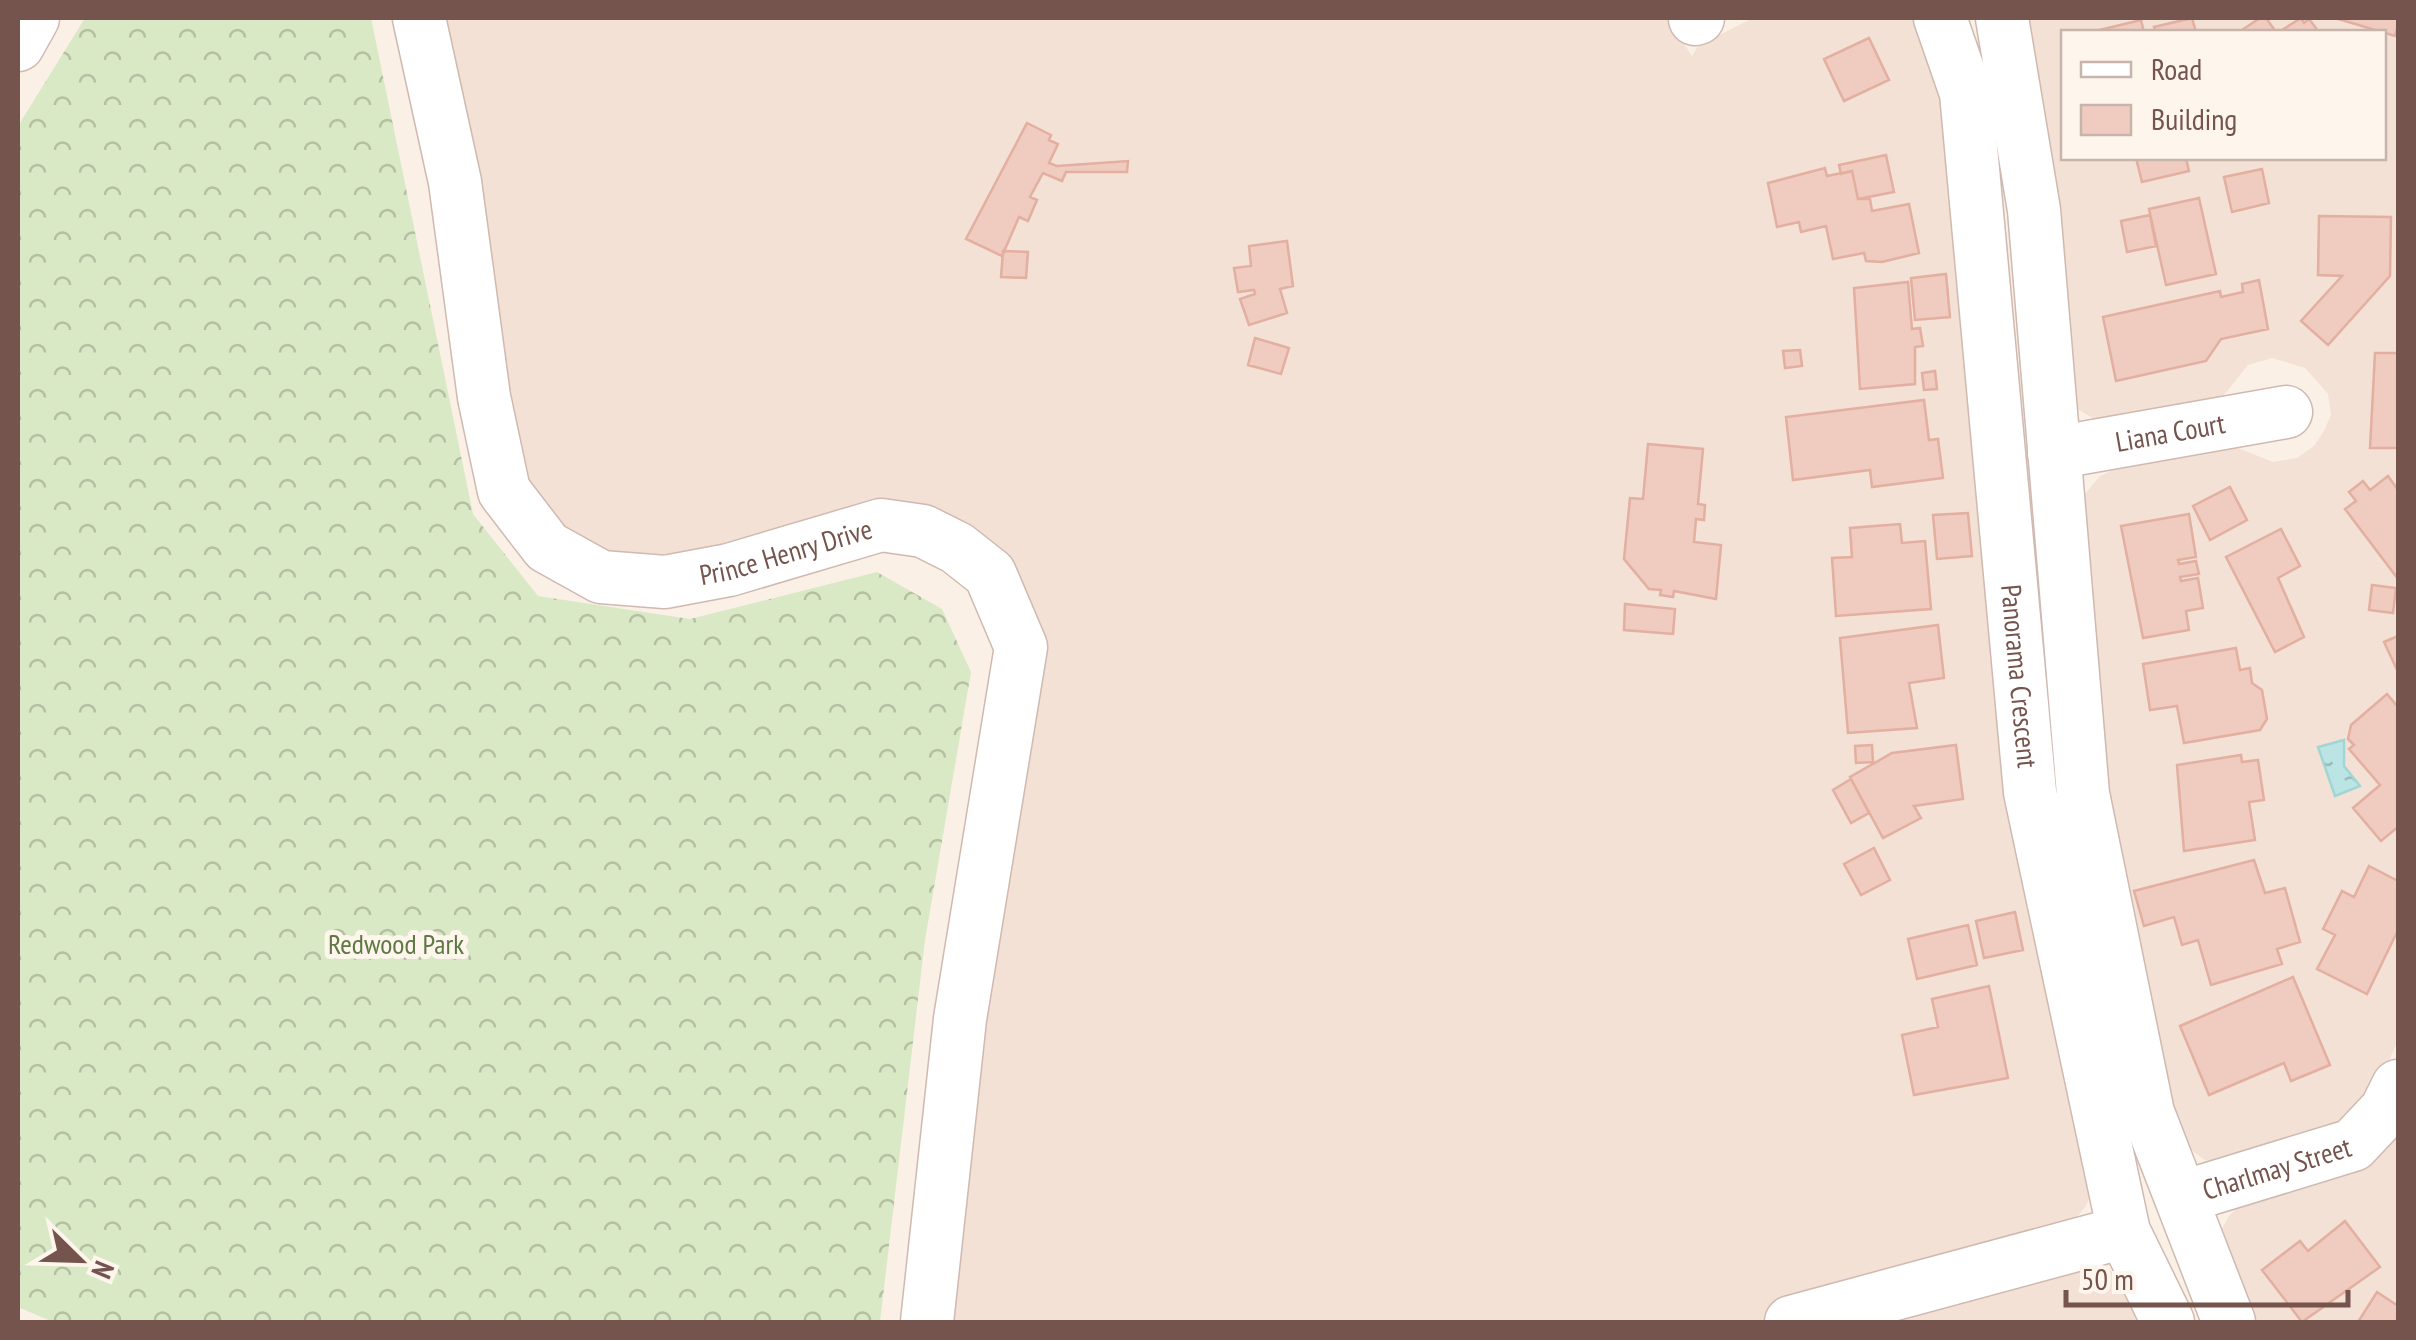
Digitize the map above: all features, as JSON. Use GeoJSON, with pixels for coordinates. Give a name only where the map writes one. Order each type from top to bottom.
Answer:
{"type":"FeatureCollection","features":[{"type":"Feature","properties":{"kind":"street"},"geometry":{"type":"LineString","coordinates":[[18,45],[33,18]]}},
{"type":"Feature","properties":{"kind":"street","name":"Prince Henry Drive"},"geometry":{"type":"LineString","coordinates":[[419,18],[454,182],[484,398],[504,491],[547,546],[602,578],[665,582],[729,570],[881,525],[922,531],[956,548],[990,574],[1020,647],[960,1020],[926,1322]]}},
{"type":"Feature","properties":{"kind":"street","name":"Panorama Crescent"},"geometry":{"type":"LineString","coordinates":[[1940,18],[1966,93],[2030,792],[2124,1232],[2168,1322]]}},
{"type":"Feature","properties":{"kind":"street","name":"Panorama Crescent"},"geometry":{"type":"LineString","coordinates":[[2002,18],[2034,210],[2083,794],[2148,1113],[2230,1322]]}},
{"type":"Feature","properties":{"kind":"street","name":"Liana Court"},"geometry":{"type":"LineString","coordinates":[[2054,453],[2286,412]]}},
{"type":"Feature","properties":{"kind":"street","name":"Charlmay Street"},"geometry":{"type":"LineString","coordinates":[[2183,1197],[2353,1145],[2386,1110],[2398,1086]]}},
{"type":"Feature","properties":{"kind":"street"},"geometry":{"type":"LineString","coordinates":[[1791,1322],[2124,1232]]}},
{"type":"Feature","properties":{"kind":"shaded area"},"geometry":{"type":"Polygon","coordinates":[[[431,18],[1675,18],[1671,24],[1692,56],[1698,46],[1753,18],[1929,18],[2091,1194],[2086,1206],[2075,1219],[1766,1322],[939,1322],[1017,751],[973,547],[711,559],[590,554],[522,491],[431,18]]]}},
{"type":"Feature","properties":{"kind":"shaded area"},"geometry":{"type":"Polygon","coordinates":[[[2022,18],[2398,18],[2398,1040],[2380,1081],[2348,1123],[2226,1164],[2205,1160],[2179,1141],[2099,805],[2081,499],[2100,476],[2111,471],[2217,445],[2238,448],[2273,462],[2297,458],[2314,446],[2324,431],[2331,415],[2328,394],[2305,368],[2272,358],[2248,365],[2216,405],[2102,424],[2071,405],[2022,18]]]}},
{"type":"Feature","properties":{"kind":"shaded area"},"geometry":{"type":"Polygon","coordinates":[[[2398,1122],[2398,1322],[2239,1322],[2216,1240],[2229,1216],[2242,1203],[2398,1122]]]}},
{"type":"Feature","properties":{"kind":"shaded area"},"geometry":{"type":"Polygon","coordinates":[[[2101,1264],[2118,1276],[2150,1322],[1849,1322],[2101,1264]]]}},
{"type":"Feature","properties":{"kind":"green space","name":"Redwood Park"},"geometry":{"type":"Polygon","coordinates":[[[85,18],[371,18],[473,514],[538,596],[690,619],[877,572],[942,609],[971,672],[925,940],[880,1322],[53,1322],[18,1307],[18,126],[85,18]]]}},
{"type":"Feature","properties":{"kind":"water"},"geometry":{"type":"Polygon","coordinates":[[[2344,740],[2344,766],[2360,786],[2335,796],[2318,747],[2344,740]]]}},
{"type":"Feature","properties":{"kind":"building"},"geometry":{"type":"Polygon","coordinates":[[[2192,18],[2195,30],[2155,30],[2154,27],[2192,18]]]}},
{"type":"Feature","properties":{"kind":"building"},"geometry":{"type":"Polygon","coordinates":[[[2266,18],[2275,30],[2242,30],[2266,18]]]}},
{"type":"Feature","properties":{"kind":"building"},"geometry":{"type":"Polygon","coordinates":[[[2301,18],[2304,23],[2309,19],[2317,30],[2282,30],[2301,18]]]}},
{"type":"Feature","properties":{"kind":"building"},"geometry":{"type":"Polygon","coordinates":[[[2335,18],[2398,18],[2395,36],[2386,30],[2335,18]]]}},
{"type":"Feature","properties":{"kind":"building"},"geometry":{"type":"Polygon","coordinates":[[[2141,20],[2144,30],[2099,30],[2141,20]]]}},
{"type":"Feature","properties":{"kind":"building"},"geometry":{"type":"Polygon","coordinates":[[[1869,38],[1889,80],[1844,101],[1824,59],[1869,38]]]}},
{"type":"Feature","properties":{"kind":"building"},"geometry":{"type":"Polygon","coordinates":[[[1027,123],[1051,135],[1049,140],[1058,144],[1049,163],[1057,166],[1128,161],[1127,172],[1066,172],[1062,181],[1043,173],[1030,197],[1037,200],[1028,221],[1019,217],[1002,256],[966,239],[1027,123]]]}},
{"type":"Feature","properties":{"kind":"building"},"geometry":{"type":"Polygon","coordinates":[[[1886,155],[1894,192],[1858,199],[1852,171],[1841,174],[1839,165],[1886,155]]]}},
{"type":"Feature","properties":{"kind":"building"},"geometry":{"type":"Polygon","coordinates":[[[2136,160],[2186,160],[2189,171],[2142,182],[2136,160]]]}},
{"type":"Feature","properties":{"kind":"building"},"geometry":{"type":"Polygon","coordinates":[[[1825,168],[1827,176],[1852,171],[1858,199],[1870,199],[1872,211],[1909,204],[1919,253],[1882,262],[1866,261],[1864,253],[1833,259],[1826,226],[1801,232],[1799,222],[1777,227],[1768,183],[1825,168]]]}},
{"type":"Feature","properties":{"kind":"building"},"geometry":{"type":"Polygon","coordinates":[[[2262,169],[2269,203],[2232,212],[2224,177],[2262,169]]]}},
{"type":"Feature","properties":{"kind":"building"},"geometry":{"type":"Polygon","coordinates":[[[2199,198],[2216,274],[2166,285],[2149,209],[2199,198]]]}},
{"type":"Feature","properties":{"kind":"building"},"geometry":{"type":"Polygon","coordinates":[[[2150,215],[2156,246],[2127,252],[2121,221],[2150,215]]]}},
{"type":"Feature","properties":{"kind":"building"},"geometry":{"type":"Polygon","coordinates":[[[2319,216],[2391,217],[2390,276],[2328,345],[2301,321],[2342,276],[2318,275],[2319,216]]]}},
{"type":"Feature","properties":{"kind":"building"},"geometry":{"type":"Polygon","coordinates":[[[1287,241],[1293,286],[1280,289],[1287,313],[1249,325],[1240,299],[1255,294],[1254,290],[1238,292],[1234,268],[1251,266],[1249,246],[1287,241]]]}},
{"type":"Feature","properties":{"kind":"building"},"geometry":{"type":"Polygon","coordinates":[[[1003,251],[1028,252],[1026,278],[1001,277],[1003,251]]]}},
{"type":"Feature","properties":{"kind":"building"},"geometry":{"type":"Polygon","coordinates":[[[1946,274],[1950,317],[1915,320],[1911,278],[1946,274]]]}},
{"type":"Feature","properties":{"kind":"building"},"geometry":{"type":"Polygon","coordinates":[[[2259,280],[2268,329],[2221,339],[2206,361],[2116,381],[2103,317],[2220,291],[2221,297],[2243,292],[2242,284],[2259,280]]]}},
{"type":"Feature","properties":{"kind":"building"},"geometry":{"type":"Polygon","coordinates":[[[1908,282],[1912,329],[1920,328],[1923,346],[1915,347],[1915,384],[1860,389],[1854,288],[1908,282]]]}},
{"type":"Feature","properties":{"kind":"building"},"geometry":{"type":"Polygon","coordinates":[[[1255,338],[1289,348],[1281,374],[1248,365],[1255,338]]]}},
{"type":"Feature","properties":{"kind":"building"},"geometry":{"type":"Polygon","coordinates":[[[1800,350],[1802,366],[1785,368],[1783,351],[1800,350]]]}},
{"type":"Feature","properties":{"kind":"building"},"geometry":{"type":"Polygon","coordinates":[[[2375,353],[2398,353],[2398,448],[2370,448],[2375,353]]]}},
{"type":"Feature","properties":{"kind":"building"},"geometry":{"type":"Polygon","coordinates":[[[1935,371],[1937,389],[1924,390],[1922,373],[1935,371]]]}},
{"type":"Feature","properties":{"kind":"building"},"geometry":{"type":"Polygon","coordinates":[[[1924,400],[1929,440],[1938,439],[1943,478],[1872,487],[1870,470],[1793,480],[1786,417],[1924,400]]]}},
{"type":"Feature","properties":{"kind":"building"},"geometry":{"type":"Polygon","coordinates":[[[1648,444],[1703,449],[1698,504],[1705,505],[1704,520],[1696,519],[1694,542],[1721,545],[1716,599],[1674,591],[1673,597],[1660,595],[1661,590],[1649,589],[1624,559],[1630,498],[1643,499],[1648,444]]]}},
{"type":"Feature","properties":{"kind":"building"},"geometry":{"type":"Polygon","coordinates":[[[2388,476],[2398,490],[2398,579],[2345,509],[2356,501],[2349,492],[2363,481],[2370,490],[2388,476]]]}},
{"type":"Feature","properties":{"kind":"building"},"geometry":{"type":"Polygon","coordinates":[[[2230,487],[2247,520],[2210,540],[2193,506],[2230,487]]]}},
{"type":"Feature","properties":{"kind":"building"},"geometry":{"type":"Polygon","coordinates":[[[1968,513],[1972,556],[1937,559],[1933,515],[1968,513]]]}},
{"type":"Feature","properties":{"kind":"building"},"geometry":{"type":"Polygon","coordinates":[[[2189,514],[2196,557],[2178,560],[2179,564],[2196,561],[2199,574],[2180,577],[2181,581],[2198,578],[2203,608],[2186,611],[2189,630],[2143,638],[2121,526],[2189,514]]]}},
{"type":"Feature","properties":{"kind":"building"},"geometry":{"type":"Polygon","coordinates":[[[1900,524],[1902,543],[1925,541],[1931,609],[1836,616],[1832,558],[1852,557],[1850,528],[1900,524]]]}},
{"type":"Feature","properties":{"kind":"building"},"geometry":{"type":"Polygon","coordinates":[[[2281,529],[2300,566],[2278,578],[2304,637],[2275,652],[2226,557],[2281,529]]]}},
{"type":"Feature","properties":{"kind":"building"},"geometry":{"type":"Polygon","coordinates":[[[2372,585],[2396,588],[2393,613],[2369,610],[2372,585]]]}},
{"type":"Feature","properties":{"kind":"building"},"geometry":{"type":"Polygon","coordinates":[[[1625,604],[1675,609],[1673,634],[1624,630],[1625,604]]]}},
{"type":"Feature","properties":{"kind":"building"},"geometry":{"type":"Polygon","coordinates":[[[1938,625],[1944,678],[1909,683],[1917,728],[1848,733],[1840,638],[1938,625]]]}},
{"type":"Feature","properties":{"kind":"building"},"geometry":{"type":"Polygon","coordinates":[[[2398,636],[2398,672],[2384,642],[2398,636]]]}},
{"type":"Feature","properties":{"kind":"building"},"geometry":{"type":"Polygon","coordinates":[[[2236,648],[2240,670],[2250,668],[2252,683],[2262,690],[2267,719],[2260,730],[2184,743],[2177,706],[2150,710],[2143,664],[2236,648]]]}},
{"type":"Feature","properties":{"kind":"building"},"geometry":{"type":"Polygon","coordinates":[[[2387,694],[2398,707],[2398,827],[2381,841],[2353,808],[2380,785],[2349,749],[2354,745],[2348,739],[2351,725],[2387,694]]]}},
{"type":"Feature","properties":{"kind":"building"},"geometry":{"type":"Polygon","coordinates":[[[1872,745],[1873,762],[1856,763],[1855,746],[1872,745]]]}},
{"type":"Feature","properties":{"kind":"building"},"geometry":{"type":"Polygon","coordinates":[[[1956,745],[1963,799],[1914,806],[1921,818],[1883,838],[1850,777],[1892,753],[1956,745]]]}},
{"type":"Feature","properties":{"kind":"building"},"geometry":{"type":"Polygon","coordinates":[[[2241,755],[2242,762],[2258,760],[2264,800],[2249,802],[2255,840],[2184,851],[2177,765],[2241,755]]]}},
{"type":"Feature","properties":{"kind":"building"},"geometry":{"type":"Polygon","coordinates":[[[1851,779],[1869,813],[1851,823],[1833,790],[1851,779]]]}},
{"type":"Feature","properties":{"kind":"building"},"geometry":{"type":"Polygon","coordinates":[[[1874,848],[1890,880],[1861,895],[1844,864],[1874,848]]]}},
{"type":"Feature","properties":{"kind":"building"},"geometry":{"type":"Polygon","coordinates":[[[2254,860],[2265,893],[2285,888],[2300,942],[2277,949],[2282,964],[2211,985],[2198,940],[2182,945],[2174,917],[2144,926],[2134,891],[2254,860]]]}},
{"type":"Feature","properties":{"kind":"building"},"geometry":{"type":"Polygon","coordinates":[[[2369,866],[2398,881],[2398,930],[2367,994],[2317,969],[2335,935],[2323,929],[2342,891],[2354,897],[2369,866]]]}},
{"type":"Feature","properties":{"kind":"building"},"geometry":{"type":"Polygon","coordinates":[[[2015,912],[2023,950],[1984,958],[1976,921],[2015,912]]]}},
{"type":"Feature","properties":{"kind":"building"},"geometry":{"type":"Polygon","coordinates":[[[1968,925],[1977,965],[1917,979],[1908,939],[1968,925]]]}},
{"type":"Feature","properties":{"kind":"building"},"geometry":{"type":"Polygon","coordinates":[[[2293,977],[2330,1065],[2291,1081],[2284,1063],[2209,1095],[2180,1026],[2293,977]]]}},
{"type":"Feature","properties":{"kind":"building"},"geometry":{"type":"Polygon","coordinates":[[[1989,986],[2008,1078],[1914,1095],[1902,1035],[1938,1027],[1932,999],[1989,986]]]}},
{"type":"Feature","properties":{"kind":"building"},"geometry":{"type":"Polygon","coordinates":[[[2345,1221],[2380,1267],[2302,1322],[2262,1270],[2300,1241],[2308,1251],[2345,1221]]]}},
{"type":"Feature","properties":{"kind":"building"},"geometry":{"type":"Polygon","coordinates":[[[2377,1292],[2398,1306],[2398,1322],[2358,1322],[2377,1292]]]}}]}
